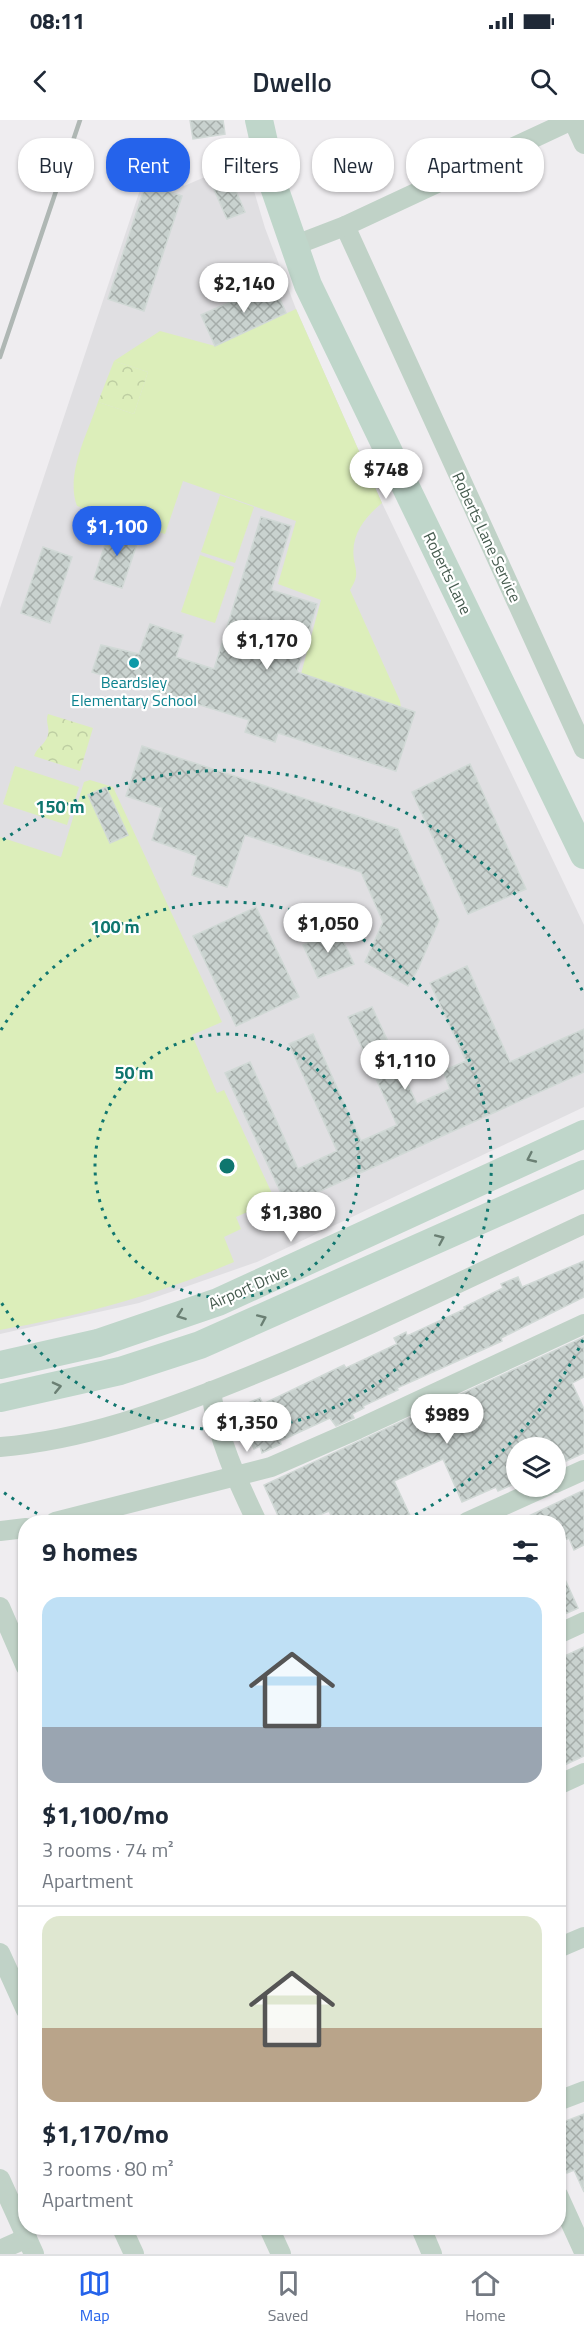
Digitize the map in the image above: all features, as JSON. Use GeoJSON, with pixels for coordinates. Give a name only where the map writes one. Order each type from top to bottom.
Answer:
{"type":"FeatureCollection","features":[{"type":"Feature","properties":{"kind":"main road","name":"Roberts Lane"},"geometry":{"type":"LineString","coordinates":[[259,120],[274,187],[308,285],[584,855]]}},
{"type":"Feature","properties":{"kind":"main road","name":"Airport Drive"},"geometry":{"type":"LineString","coordinates":[[0,1365],[98,1343],[218,1302],[584,1134]]}},
{"type":"Feature","properties":{"kind":"main road","name":"Airport Drive"},"geometry":{"type":"LineString","coordinates":[[0,1398],[120,1371],[200,1345],[584,1174]]}},
{"type":"Feature","properties":{"kind":"street"},"geometry":{"type":"LineString","coordinates":[[293,246],[345,226],[572,120],[584,144]]}},
{"type":"Feature","properties":{"kind":"street","name":"Roberts Lane Service"},"geometry":{"type":"LineString","coordinates":[[345,226],[584,749]]}},
{"type":"Feature","properties":{"kind":"street"},"geometry":{"type":"LineString","coordinates":[[0,1447],[129,1422],[211,1391],[304,1354],[584,1224]]}},
{"type":"Feature","properties":{"kind":"street"},"geometry":{"type":"LineString","coordinates":[[116,1515],[271,1467],[584,1324]]}},
{"type":"Feature","properties":{"kind":"street"},"geometry":{"type":"LineString","coordinates":[[211,1391],[214,1416],[235,1477],[254,1515]]}},
{"type":"Feature","properties":{"kind":"street"},"geometry":{"type":"LineString","coordinates":[[566,1478],[584,1470]]}},
{"type":"Feature","properties":{"kind":"street"},"geometry":{"type":"LineString","coordinates":[[483,1515],[523,1497]]}},
{"type":"Feature","properties":{"kind":"street"},"geometry":{"type":"LineString","coordinates":[[0,1531],[18,1529]]}},
{"type":"Feature","properties":{"kind":"street"},"geometry":{"type":"LineString","coordinates":[[0,1607],[18,1649]]}},
{"type":"Feature","properties":{"kind":"street"},"geometry":{"type":"LineString","coordinates":[[566,1630],[584,1622]]}},
{"type":"Feature","properties":{"kind":"street"},"geometry":{"type":"LineString","coordinates":[[566,1781],[584,1773]]}},
{"type":"Feature","properties":{"kind":"street"},"geometry":{"type":"LineString","coordinates":[[566,1944],[584,1936]]}},
{"type":"Feature","properties":{"kind":"street"},"geometry":{"type":"LineString","coordinates":[[0,1953],[18,1992]]}},
{"type":"Feature","properties":{"kind":"street"},"geometry":{"type":"LineString","coordinates":[[566,2098],[584,2091]]}},
{"type":"Feature","properties":{"kind":"street"},"geometry":{"type":"LineString","coordinates":[[0,2179],[18,2219]]}},
{"type":"Feature","properties":{"kind":"street"},"geometry":{"type":"LineString","coordinates":[[566,2213],[584,2252]]}},
{"type":"Feature","properties":{"kind":"street"},"geometry":{"type":"LineString","coordinates":[[126,2235],[134,2254]]}},
{"type":"Feature","properties":{"kind":"street"},"geometry":{"type":"LineString","coordinates":[[272,2235],[281,2254]]}},
{"type":"Feature","properties":{"kind":"street"},"geometry":{"type":"LineString","coordinates":[[424,2235],[432,2254]]}},
{"type":"Feature","properties":{"kind":"street"},"geometry":{"type":"LineString","coordinates":[[0,2250],[30,2246]]}},
{"type":"Feature","properties":{"kind":"shaded area"},"geometry":{"type":"Polygon","coordinates":[[[202,178],[202,192],[254,192],[265,228],[296,309],[382,503],[584,925],[584,1107],[257,1262],[139,1303],[0,1334],[0,608],[139,192],[190,192],[190,183],[202,178]]]}},
{"type":"Feature","properties":{"kind":"green space"},"geometry":{"type":"Polygon","coordinates":[[[296,309],[382,503],[360,527],[354,543],[356,575],[350,590],[400,701],[401,708],[301,674],[321,600],[278,584],[296,521],[183,481],[165,534],[77,506],[74,494],[76,467],[98,402],[134,414],[148,372],[114,361],[160,331],[215,346],[296,309]]]}},
{"type":"Feature","properties":{"kind":"green space"},"geometry":{"type":"Polygon","coordinates":[[[114,361],[148,372],[134,414],[98,402],[114,361]]]}},
{"type":"Feature","properties":{"kind":"green space"},"geometry":{"type":"Polygon","coordinates":[[[220,495],[254,507],[235,563],[201,552],[220,495]]]}},
{"type":"Feature","properties":{"kind":"green space"},"geometry":{"type":"Polygon","coordinates":[[[200,555],[234,567],[215,623],[181,612],[200,555]]]}},
{"type":"Feature","properties":{"kind":"green space"},"geometry":{"type":"Polygon","coordinates":[[[48,714],[93,728],[80,771],[34,756],[48,735],[48,714]]]}},
{"type":"Feature","properties":{"kind":"green space"},"geometry":{"type":"Polygon","coordinates":[[[15,766],[79,787],[67,825],[3,804],[15,766]]]}},
{"type":"Feature","properties":{"kind":"green space"},"geometry":{"type":"Polygon","coordinates":[[[90,780],[113,787],[222,1022],[192,1035],[217,1093],[224,1090],[275,1200],[236,1217],[241,1229],[224,1237],[234,1262],[119,1303],[0,1330],[0,837],[61,857],[84,782],[90,780]]]}},
{"type":"Feature","properties":{"kind":"building"},"geometry":{"type":"Polygon","coordinates":[[[190,120],[223,120],[225,134],[193,139],[190,120]]]}},
{"type":"Feature","properties":{"kind":"building"},"geometry":{"type":"Polygon","coordinates":[[[143,192],[171,192],[182,196],[144,311],[108,299],[143,192]]]}},
{"type":"Feature","properties":{"kind":"building"},"geometry":{"type":"Polygon","coordinates":[[[215,192],[236,192],[245,212],[227,219],[215,192]]]}},
{"type":"Feature","properties":{"kind":"building"},"geometry":{"type":"Polygon","coordinates":[[[273,283],[286,313],[215,346],[201,315],[273,283]]]}},
{"type":"Feature","properties":{"kind":"building"},"geometry":{"type":"Polygon","coordinates":[[[261,517],[291,526],[271,590],[317,604],[297,672],[415,712],[396,771],[278,733],[275,742],[245,732],[249,720],[92,672],[101,645],[139,654],[150,624],[183,635],[176,657],[214,669],[261,517]]]}},
{"type":"Feature","properties":{"kind":"building"},"geometry":{"type":"Polygon","coordinates":[[[111,525],[140,535],[122,588],[94,579],[111,525]]]}},
{"type":"Feature","properties":{"kind":"building"},"geometry":{"type":"Polygon","coordinates":[[[43,547],[72,557],[50,623],[21,613],[43,547]]]}},
{"type":"Feature","properties":{"kind":"building"},"geometry":{"type":"Polygon","coordinates":[[[142,746],[398,829],[439,920],[418,969],[408,986],[365,962],[383,922],[361,872],[245,835],[227,887],[192,875],[197,856],[152,840],[162,808],[126,796],[142,746]]]}},
{"type":"Feature","properties":{"kind":"building"},"geometry":{"type":"Polygon","coordinates":[[[470,764],[526,889],[468,914],[412,792],[470,764]]]}},
{"type":"Feature","properties":{"kind":"building"},"geometry":{"type":"Polygon","coordinates":[[[106,787],[128,835],[110,843],[88,795],[106,787]]]}},
{"type":"Feature","properties":{"kind":"building"},"geometry":{"type":"Polygon","coordinates":[[[256,907],[299,997],[236,1026],[193,936],[256,907]]]}},
{"type":"Feature","properties":{"kind":"building"},"geometry":{"type":"Polygon","coordinates":[[[337,928],[354,964],[318,978],[303,945],[337,928]]]}},
{"type":"Feature","properties":{"kind":"building"},"geometry":{"type":"Polygon","coordinates":[[[467,966],[510,1062],[584,1029],[584,1072],[287,1206],[225,1073],[250,1062],[298,1169],[337,1151],[289,1044],[313,1034],[361,1141],[397,1125],[348,1017],[372,1007],[417,1104],[450,1089],[443,1071],[466,1061],[430,983],[467,966]]]}},
{"type":"Feature","properties":{"kind":"building"},"geometry":{"type":"Polygon","coordinates":[[[584,1261],[584,1297],[501,1338],[502,1341],[397,1388],[398,1390],[363,1406],[364,1408],[352,1414],[354,1418],[336,1426],[330,1418],[280,1441],[281,1444],[262,1453],[260,1446],[254,1449],[242,1422],[247,1420],[241,1406],[260,1398],[263,1404],[344,1365],[346,1368],[397,1344],[394,1338],[406,1332],[407,1336],[465,1309],[464,1307],[503,1288],[501,1284],[518,1277],[522,1287],[584,1261]]]}},
{"type":"Feature","properties":{"kind":"building"},"geometry":{"type":"Polygon","coordinates":[[[584,1337],[584,1377],[572,1383],[584,1409],[584,1453],[566,1461],[566,1437],[506,1437],[506,1487],[498,1491],[496,1487],[462,1502],[443,1459],[394,1481],[410,1515],[331,1515],[329,1511],[319,1515],[278,1515],[264,1485],[584,1337]]]}},
{"type":"Feature","properties":{"kind":"building"},"geometry":{"type":"Polygon","coordinates":[[[584,1490],[584,1545],[574,1550],[569,1538],[566,1539],[566,1515],[531,1515],[584,1490]]]}},
{"type":"Feature","properties":{"kind":"building"},"geometry":{"type":"Polygon","coordinates":[[[566,1582],[578,1608],[566,1613],[566,1582]]]}},
{"type":"Feature","properties":{"kind":"building"},"geometry":{"type":"Polygon","coordinates":[[[584,1647],[584,1756],[566,1764],[566,1655],[584,1647]]]}},
{"type":"Feature","properties":{"kind":"building"},"geometry":{"type":"Polygon","coordinates":[[[584,2114],[584,2192],[574,2170],[567,2173],[566,2171],[566,2121],[584,2114]]]}},
{"type":"Feature","properties":{"kind":"railway"},"geometry":{"type":"LineString","coordinates":[[0,357],[80,120]]}},
{"type":"Feature","properties":{"kind":"place","name":"Beardsley Elementary School"},"geometry":{"type":"Point","coordinates":[134,663]}}]}
